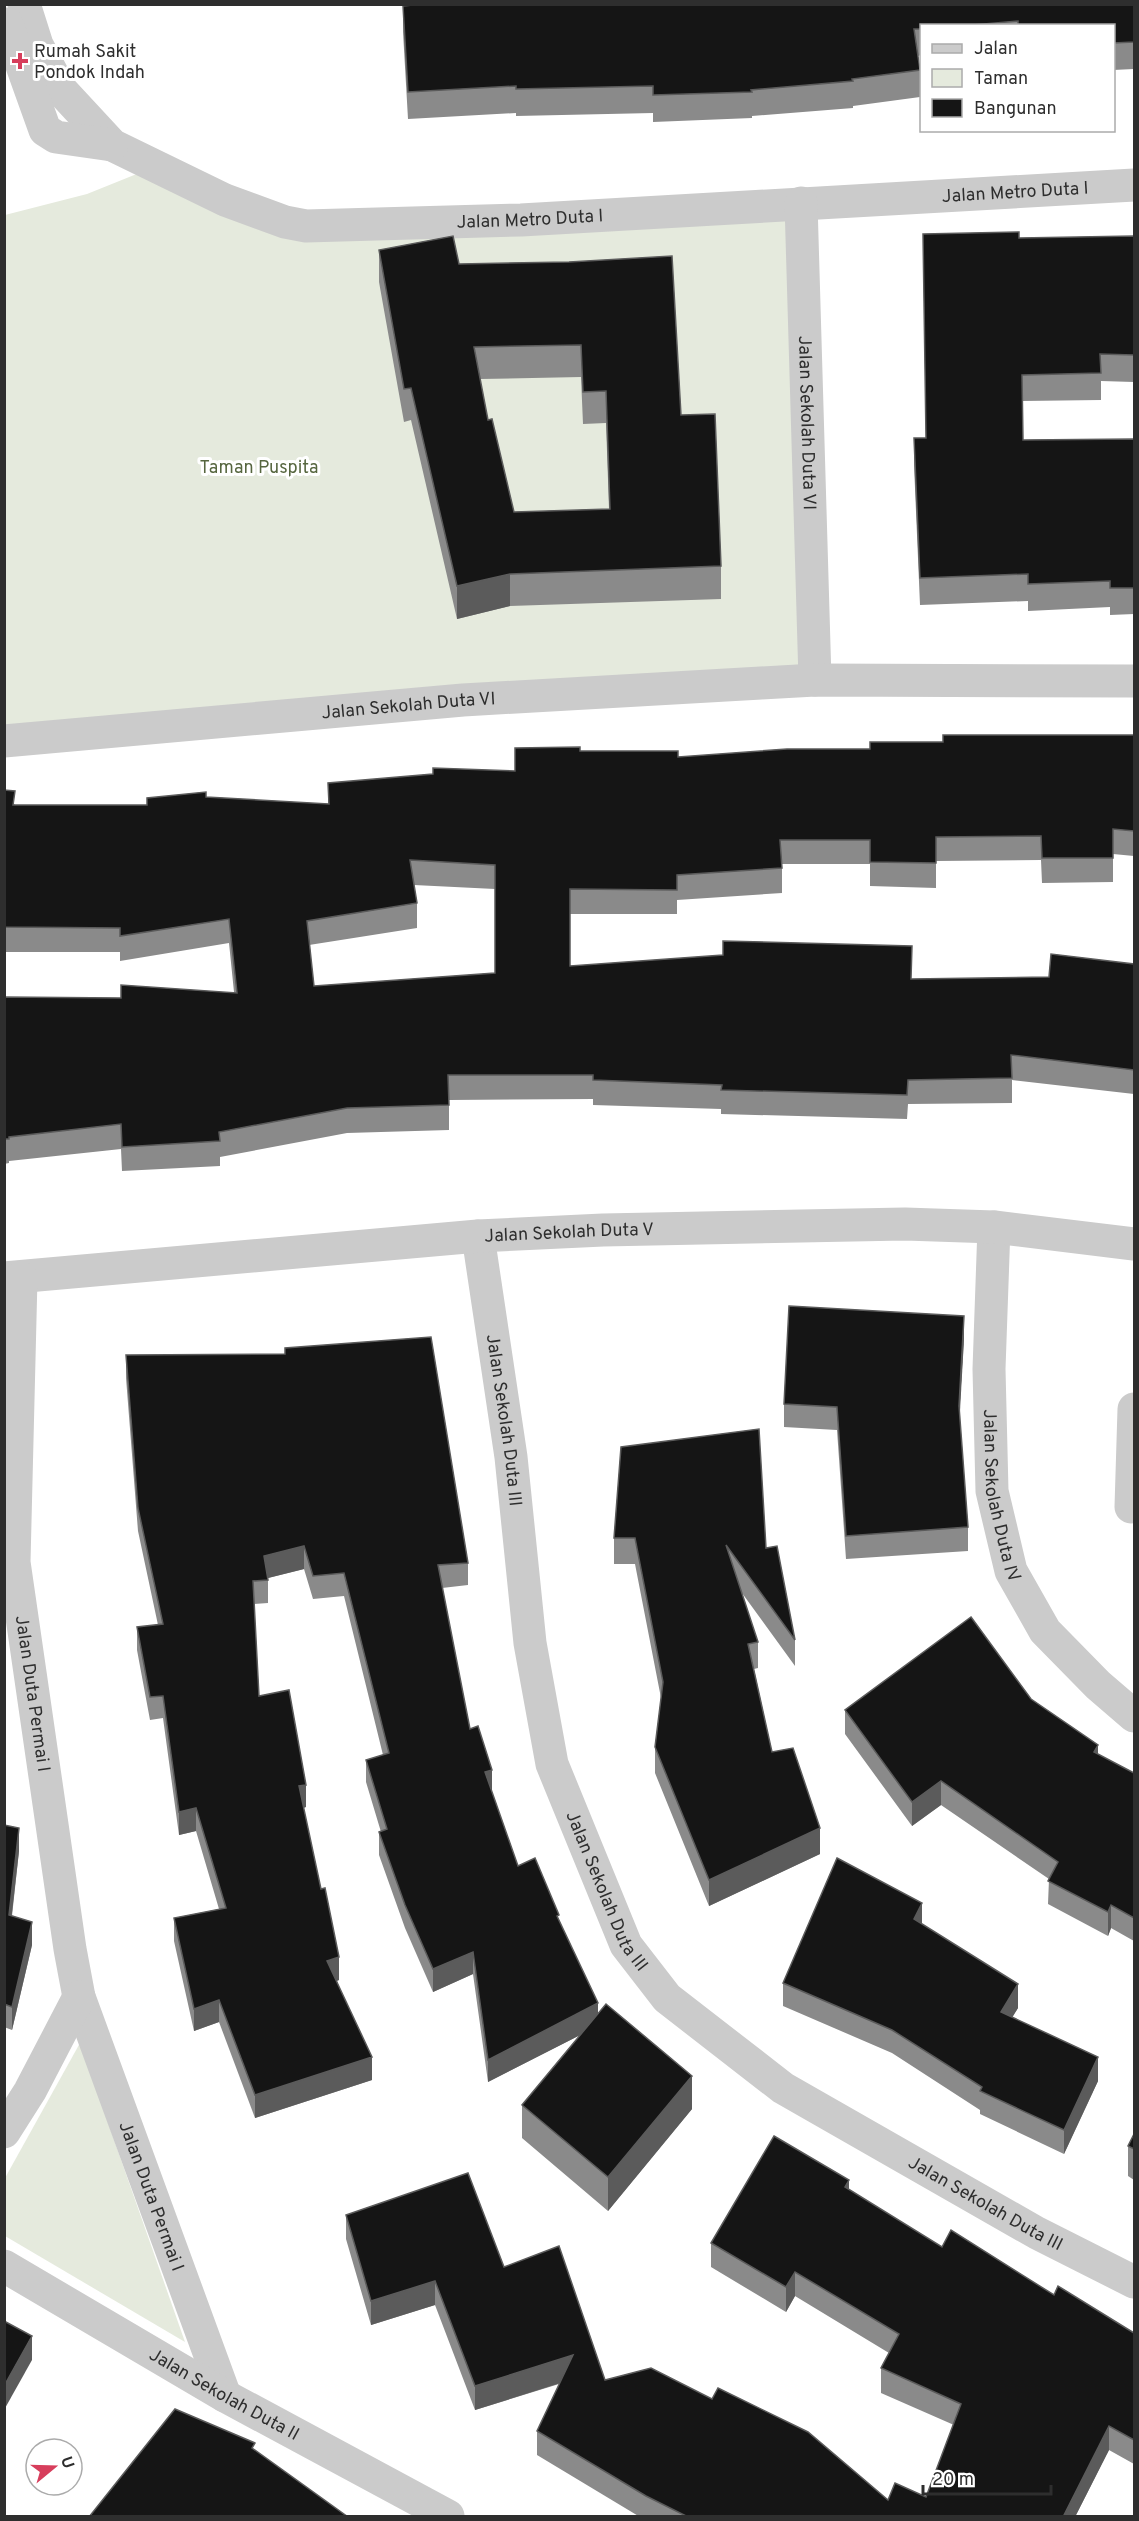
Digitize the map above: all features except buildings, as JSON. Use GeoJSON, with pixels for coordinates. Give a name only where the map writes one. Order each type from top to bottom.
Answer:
{"type":"FeatureCollection","features":[{"type":"Feature","properties":{"kind":"street","name":"Jalan Metro Duta I"},"geometry":{"type":"LineString","coordinates":[[24,4],[37,45],[61,90],[112,145],[225,200],[285,222],[306,226],[521,220],[1134,185]]}},
{"type":"Feature","properties":{"kind":"street"},"geometry":{"type":"LineString","coordinates":[[4,17],[45,130],[56,137],[112,145]]}},
{"type":"Feature","properties":{"kind":"street","name":"Jalan Sekolah Duta VI"},"geometry":{"type":"LineString","coordinates":[[801,203],[814,680]]}},
{"type":"Feature","properties":{"kind":"street","name":"Jalan Sekolah Duta VI"},"geometry":{"type":"LineString","coordinates":[[4,741],[463,700],[814,680],[1134,681]]}},
{"type":"Feature","properties":{"kind":"street","name":"Jalan Sekolah Duta V"},"geometry":{"type":"LineString","coordinates":[[13,1278],[478,1236],[603,1230],[894,1224],[994,1227],[1134,1244]]}},
{"type":"Feature","properties":{"kind":"street","name":"Jalan Sekolah Duta IV"},"geometry":{"type":"LineString","coordinates":[[994,1227],[989,1369],[992,1491],[1011,1571],[1045,1631],[1098,1685],[1134,1716]]}},
{"type":"Feature","properties":{"kind":"street","name":"Jalan Sekolah Duta III"},"geometry":{"type":"LineString","coordinates":[[478,1236],[512,1457],[530,1643],[552,1764],[626,1945],[667,1998],[783,2088],[1037,2233],[1134,2282]]}},
{"type":"Feature","properties":{"kind":"street","name":"Jalan Duta Permai I"},"geometry":{"type":"LineString","coordinates":[[13,1278],[14,1562],[68,1937],[79,1997],[225,2396]]}},
{"type":"Feature","properties":{"kind":"street"},"geometry":{"type":"LineString","coordinates":[[1131,1507],[1134,1409]]}},
{"type":"Feature","properties":{"kind":"street"},"geometry":{"type":"LineString","coordinates":[[4,2132],[30,2091],[79,1997]]}},
{"type":"Feature","properties":{"kind":"street","name":"Jalan Sekolah Duta II"},"geometry":{"type":"LineString","coordinates":[[4,2266],[225,2396],[448,2517]]}},
{"type":"Feature","properties":{"kind":"green space","name":"Taman Puspita"},"geometry":{"type":"Polygon","coordinates":[[[159,165],[285,215],[810,195],[822,686],[5,738],[5,215],[87,194],[159,165]]]}},
{"type":"Feature","properties":{"kind":"green space"},"geometry":{"type":"Polygon","coordinates":[[[80,2043],[185,2342],[5,2236],[5,2178],[80,2043]]]}},
{"type":"Feature","properties":{"kind":"place","name":"Rumah Sakit Pondok Indah"},"geometry":{"type":"Point","coordinates":[20,61]}}]}
